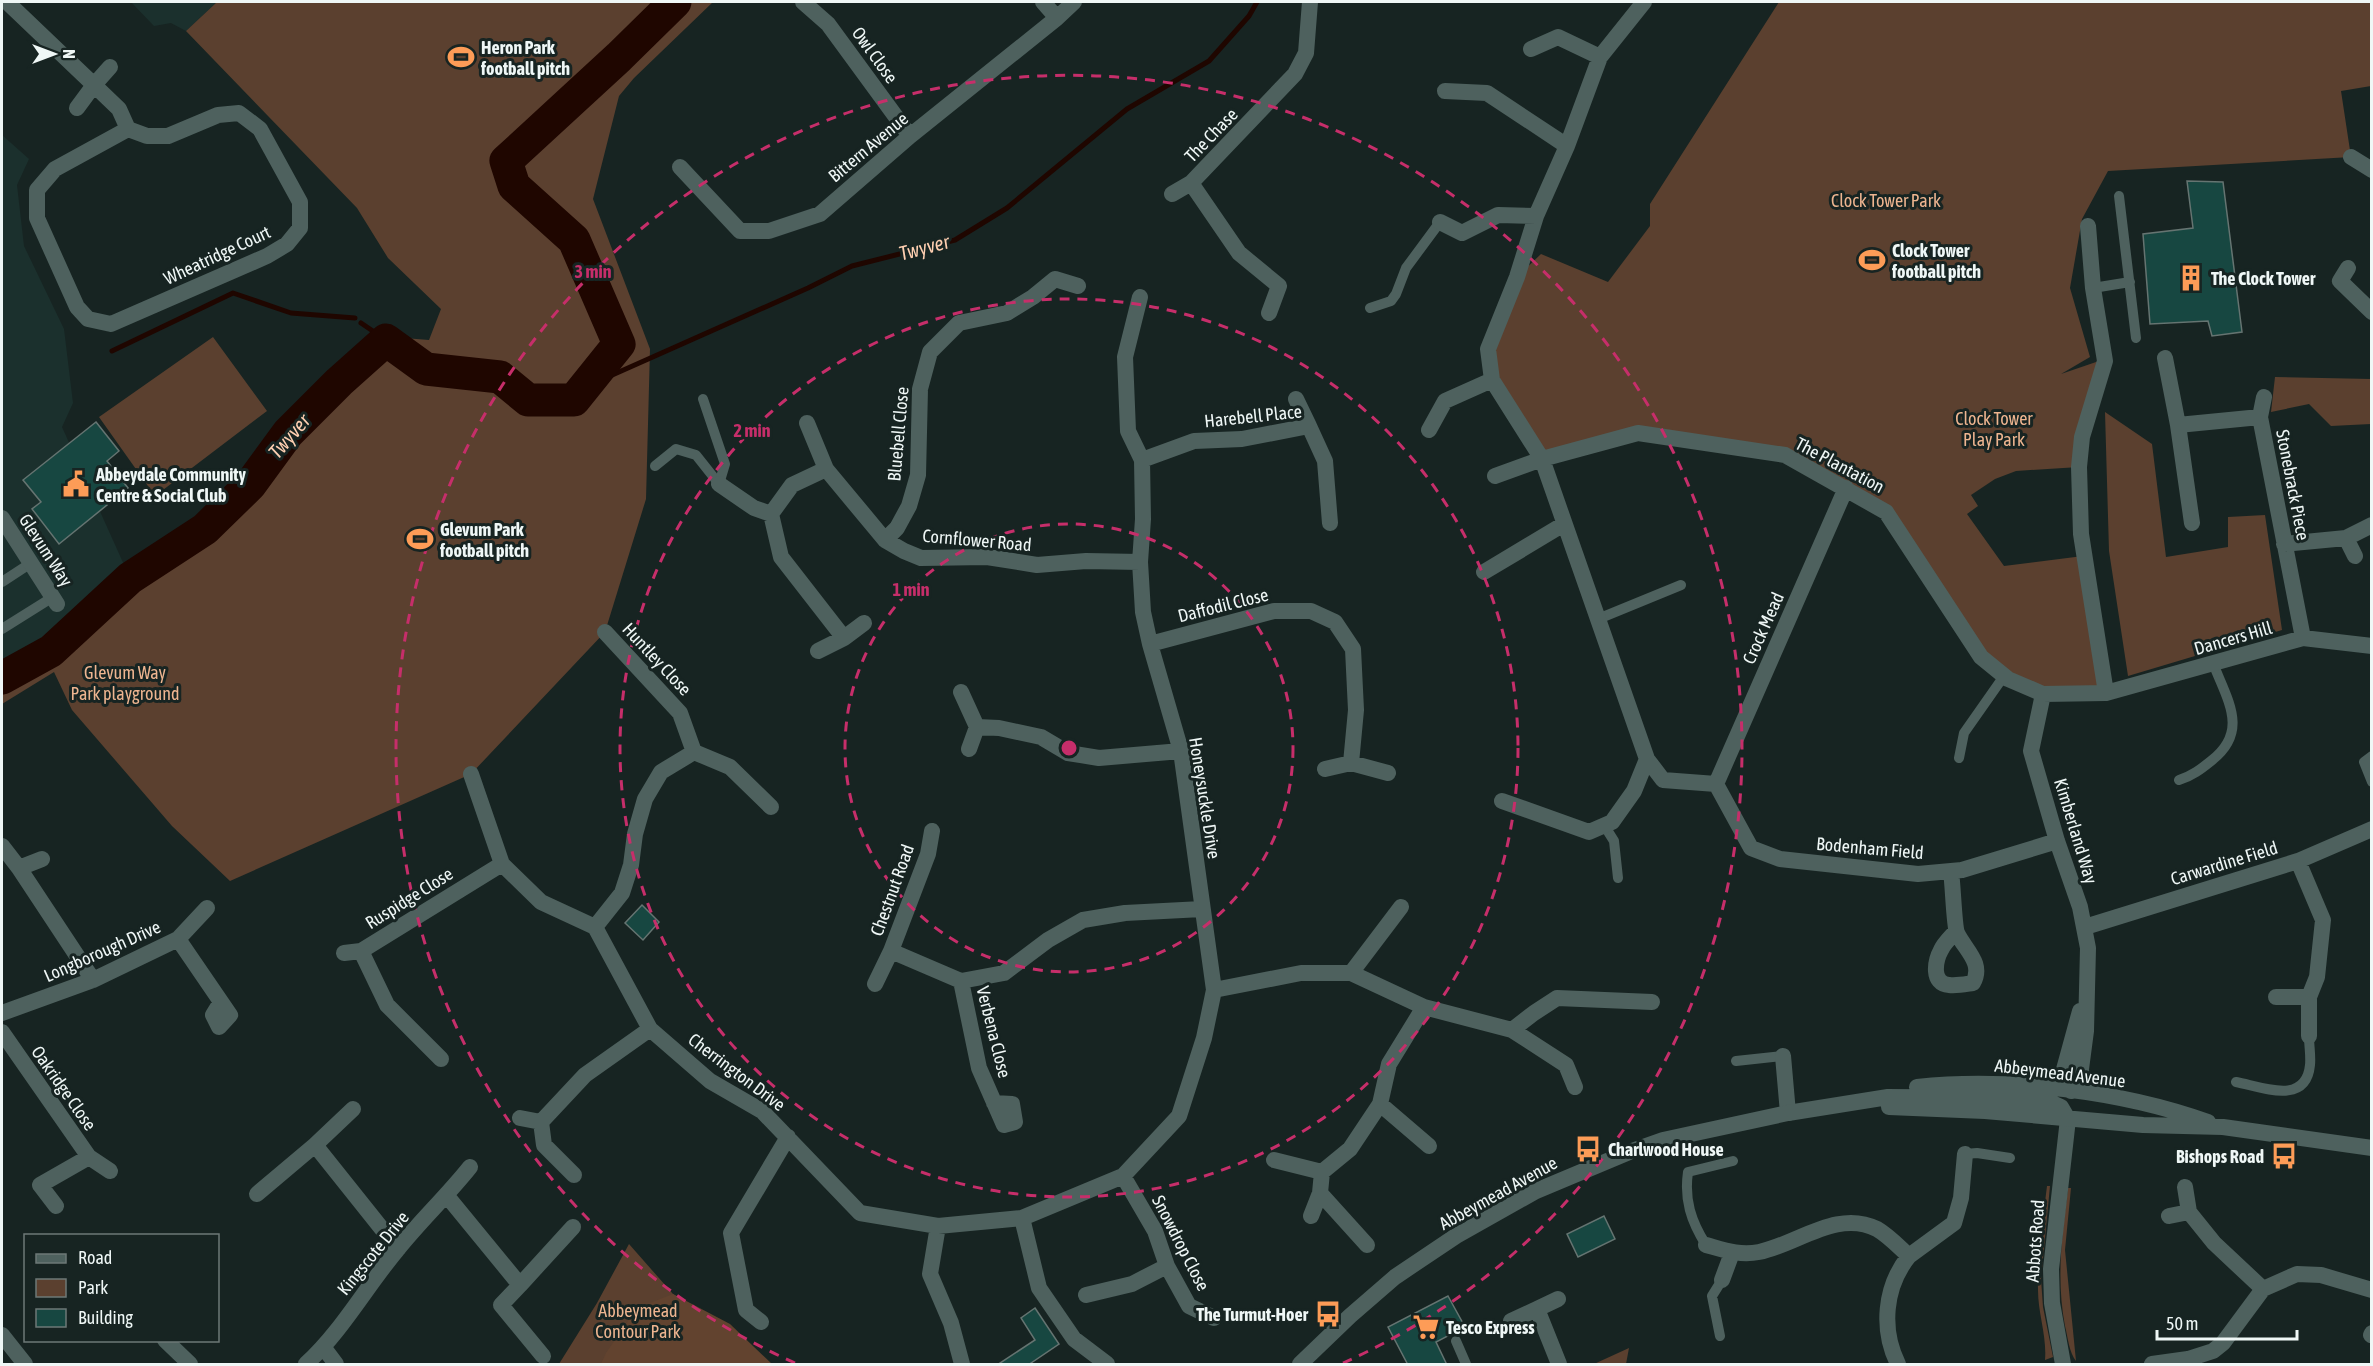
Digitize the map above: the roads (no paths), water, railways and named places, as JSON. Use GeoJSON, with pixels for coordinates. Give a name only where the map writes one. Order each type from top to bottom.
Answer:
{"type":"FeatureCollection","features":[{"type":"Feature","properties":{"kind":"street"},"geometry":{"type":"LineString","coordinates":[[7,2],[119,109],[128,129]]}},
{"type":"Feature","properties":{"kind":"street","name":"Owl Close"},"geometry":{"type":"LineString","coordinates":[[803,2],[828,24],[910,136]]}},
{"type":"Feature","properties":{"kind":"street"},"geometry":{"type":"LineString","coordinates":[[1042,2],[1057,18]]}},
{"type":"Feature","properties":{"kind":"street","name":"Bittern Avenue"},"geometry":{"type":"LineString","coordinates":[[680,167],[740,231],[769,231],[820,214],[910,136],[1074,2]]}},
{"type":"Feature","properties":{"kind":"street","name":"The Chase"},"geometry":{"type":"LineString","coordinates":[[1269,312],[1279,286],[1239,253],[1191,183],[1295,74],[1306,53],[1310,2]]}},
{"type":"Feature","properties":{"kind":"street"},"geometry":{"type":"LineString","coordinates":[[1644,2],[1600,57],[1567,146],[1536,216],[1517,277],[1488,349],[1492,380],[1542,459],[1647,759],[1663,780],[1716,784]]}},
{"type":"Feature","properties":{"kind":"street"},"geometry":{"type":"LineString","coordinates":[[1531,49],[1558,37],[1600,57]]}},
{"type":"Feature","properties":{"kind":"street"},"geometry":{"type":"LineString","coordinates":[[77,108],[110,67]]}},
{"type":"Feature","properties":{"kind":"street"},"geometry":{"type":"LineString","coordinates":[[1445,92],[1486,93],[1567,146]]}},
{"type":"Feature","properties":{"kind":"street","name":"Wheatridge Court"},"geometry":{"type":"LineString","coordinates":[[239,113],[260,129],[300,202],[300,228],[287,244],[267,256],[111,324],[88,319],[77,307],[37,218],[37,190],[55,169],[128,129],[147,136],[168,136],[219,115],[239,113]]}},
{"type":"Feature","properties":{"kind":"street"},"geometry":{"type":"LineString","coordinates":[[2351,157],[2372,170]]}},
{"type":"Feature","properties":{"kind":"street"},"geometry":{"type":"LineString","coordinates":[[1172,194],[1191,183]]}},
{"type":"Feature","properties":{"kind":"street"},"geometry":{"type":"LineString","coordinates":[[1440,222],[1462,233],[1498,214],[1536,216]]}},
{"type":"Feature","properties":{"kind":"street"},"geometry":{"type":"LineString","coordinates":[[2088,226],[2093,288],[2104,361],[2082,437],[2079,467],[2081,534],[2106,693]]}},
{"type":"Feature","properties":{"kind":"street"},"geometry":{"type":"LineString","coordinates":[[2349,268],[2340,281],[2372,312]]}},
{"type":"Feature","properties":{"kind":"street","name":"Bluebell Close"},"geometry":{"type":"LineString","coordinates":[[885,540],[897,528],[909,506],[918,475],[920,389],[930,352],[959,322],[1007,314],[1033,297],[1054,279],[1078,286]]}},
{"type":"Feature","properties":{"kind":"street","name":"Honeysuckle Drive"},"geometry":{"type":"LineString","coordinates":[[1022,1218],[1124,1176],[1179,1116],[1204,1038],[1214,990],[1181,751],[1143,612],[1140,562],[1143,519],[1142,460],[1128,431],[1125,357],[1140,297]]}},
{"type":"Feature","properties":{"kind":"street"},"geometry":{"type":"LineString","coordinates":[[2165,358],[2178,425],[2192,523]]}},
{"type":"Feature","properties":{"kind":"street"},"geometry":{"type":"LineString","coordinates":[[1429,430],[1445,401],[1492,380]]}},
{"type":"Feature","properties":{"kind":"street"},"geometry":{"type":"LineString","coordinates":[[2260,417],[2264,397]]}},
{"type":"Feature","properties":{"kind":"street"},"geometry":{"type":"LineString","coordinates":[[1296,399],[1309,426]]}},
{"type":"Feature","properties":{"kind":"street","name":"Stonebrack Piece"},"geometry":{"type":"LineString","coordinates":[[2178,425],[2260,417],[2303,638]]}},
{"type":"Feature","properties":{"kind":"street","name":"Cornflower Road"},"geometry":{"type":"LineString","coordinates":[[807,423],[826,469],[885,540],[921,558],[987,557],[1037,565],[1086,561],[1140,562]]}},
{"type":"Feature","properties":{"kind":"street","name":"Harebell Place"},"geometry":{"type":"LineString","coordinates":[[1142,460],[1194,441],[1242,440],[1309,426],[1325,461],[1330,523]]}},
{"type":"Feature","properties":{"kind":"street","name":"The Plantation"},"geometry":{"type":"LineString","coordinates":[[1495,476],[1542,459],[1638,433],[1785,456],[1846,488],[1887,513],[1981,657],[2004,676],[2043,694],[2106,693]]}},
{"type":"Feature","properties":{"kind":"street"},"geometry":{"type":"LineString","coordinates":[[826,469],[792,485],[771,514],[781,557],[844,638]]}},
{"type":"Feature","properties":{"kind":"street"},"geometry":{"type":"LineString","coordinates":[[720,484],[754,508],[771,514]]}},
{"type":"Feature","properties":{"kind":"street","name":"Crock Mead"},"geometry":{"type":"LineString","coordinates":[[1716,784],[1846,488]]}},
{"type":"Feature","properties":{"kind":"street","name":"Glevum Way"},"geometry":{"type":"LineString","coordinates":[[3,522],[55,600]]}},
{"type":"Feature","properties":{"kind":"street"},"geometry":{"type":"LineString","coordinates":[[1484,572],[1564,524]]}},
{"type":"Feature","properties":{"kind":"street"},"geometry":{"type":"LineString","coordinates":[[2284,544],[2346,538],[2372,525]]}},
{"type":"Feature","properties":{"kind":"street"},"geometry":{"type":"LineString","coordinates":[[2346,538],[2355,556]]}},
{"type":"Feature","properties":{"kind":"street"},"geometry":{"type":"LineString","coordinates":[[1500,541],[1512,555]]}},
{"type":"Feature","properties":{"kind":"street","name":"Daffodil Close"},"geometry":{"type":"LineString","coordinates":[[1150,644],[1274,611],[1311,611],[1335,622],[1353,649],[1356,710],[1352,764]]}},
{"type":"Feature","properties":{"kind":"street"},"geometry":{"type":"LineString","coordinates":[[818,651],[844,638],[864,623]]}},
{"type":"Feature","properties":{"kind":"street","name":"Huntley Close"},"geometry":{"type":"LineString","coordinates":[[605,632],[681,713],[694,752]]}},
{"type":"Feature","properties":{"kind":"street","name":"Dancers Hill"},"geometry":{"type":"LineString","coordinates":[[2106,693],[2303,638],[2372,646]]}},
{"type":"Feature","properties":{"kind":"street"},"geometry":{"type":"LineString","coordinates":[[961,692],[977,727],[969,749]]}},
{"type":"Feature","properties":{"kind":"street","name":"Kimberland Way"},"geometry":{"type":"LineString","coordinates":[[2043,694],[2031,751],[2085,927],[2089,981],[2073,1067],[2071,1091]]}},
{"type":"Feature","properties":{"kind":"street"},"geometry":{"type":"LineString","coordinates":[[977,727],[999,728],[1041,737],[1068,753],[1099,758],[1181,751]]}},
{"type":"Feature","properties":{"kind":"street"},"geometry":{"type":"LineString","coordinates":[[471,774],[502,864],[541,902],[595,927],[622,892],[631,865],[635,834],[645,799],[661,772],[694,752],[730,766],[771,807]]}},
{"type":"Feature","properties":{"kind":"street"},"geometry":{"type":"LineString","coordinates":[[1502,801],[1589,832],[1612,822],[1634,790],[1647,759]]}},
{"type":"Feature","properties":{"kind":"street"},"geometry":{"type":"LineString","coordinates":[[1325,769],[1352,764],[1388,773]]}},
{"type":"Feature","properties":{"kind":"street","name":"Bodenham Field"},"geometry":{"type":"LineString","coordinates":[[1716,784],[1751,848],[1780,859],[1918,874],[1951,872],[2057,841]]}},
{"type":"Feature","properties":{"kind":"street","name":"Carwardine Field"},"geometry":{"type":"LineString","coordinates":[[2085,927],[2298,861],[2372,828]]}},
{"type":"Feature","properties":{"kind":"street","name":"Chestnut Road"},"geometry":{"type":"LineString","coordinates":[[932,831],[928,854],[891,951],[961,981]]}},
{"type":"Feature","properties":{"kind":"street"},"geometry":{"type":"LineString","coordinates":[[2,846],[93,980]]}},
{"type":"Feature","properties":{"kind":"street"},"geometry":{"type":"LineString","coordinates":[[19,868],[42,859]]}},
{"type":"Feature","properties":{"kind":"street"},"geometry":{"type":"LineString","coordinates":[[2298,861],[2323,920],[2317,977],[2309,997],[2309,1036]]}},
{"type":"Feature","properties":{"kind":"street","name":"Ruspidge Close"},"geometry":{"type":"LineString","coordinates":[[441,1059],[387,1005],[352,952],[502,864]]}},
{"type":"Feature","properties":{"kind":"street"},"geometry":{"type":"LineString","coordinates":[[1951,872],[1956,931]]}},
{"type":"Feature","properties":{"kind":"street"},"geometry":{"type":"LineString","coordinates":[[1352,973],[1390,930],[1401,907]]}},
{"type":"Feature","properties":{"kind":"street","name":"Longborough Drive"},"geometry":{"type":"LineString","coordinates":[[2,1013],[93,980],[178,939],[207,908]]}},
{"type":"Feature","properties":{"kind":"street"},"geometry":{"type":"LineString","coordinates":[[961,981],[1004,973],[1048,940],[1083,920],[1125,913],[1202,909]]}},
{"type":"Feature","properties":{"kind":"street","name":"Cherrington Drive"},"geometry":{"type":"LineString","coordinates":[[595,927],[650,1029],[710,1080],[762,1111],[860,1214],[938,1226],[1022,1218]]}},
{"type":"Feature","properties":{"kind":"street"},"geometry":{"type":"LineString","coordinates":[[178,939],[230,1015],[219,1027]]}},
{"type":"Feature","properties":{"kind":"street"},"geometry":{"type":"LineString","coordinates":[[875,984],[891,951]]}},
{"type":"Feature","properties":{"kind":"street"},"geometry":{"type":"LineString","coordinates":[[1214,990],[1301,973],[1352,973],[1424,1008],[1512,1030],[1566,1065],[1575,1087]]}},
{"type":"Feature","properties":{"kind":"street","name":"Verbena Close"},"geometry":{"type":"LineString","coordinates":[[961,981],[979,1068],[1004,1125]]}},
{"type":"Feature","properties":{"kind":"street"},"geometry":{"type":"LineString","coordinates":[[2276,997],[2309,997]]}},
{"type":"Feature","properties":{"kind":"street"},"geometry":{"type":"LineString","coordinates":[[1512,1030],[1534,1012],[1557,998],[1652,1002]]}},
{"type":"Feature","properties":{"kind":"street"},"geometry":{"type":"LineString","coordinates":[[1311,1216],[1320,1193],[1322,1172],[1350,1149],[1380,1104],[1389,1064],[1424,1008]]}},
{"type":"Feature","properties":{"kind":"street"},"geometry":{"type":"LineString","coordinates":[[541,1122],[585,1076],[650,1029]]}},
{"type":"Feature","properties":{"kind":"street","name":"Oakridge Close"},"geometry":{"type":"LineString","coordinates":[[2,1032],[89,1157],[40,1185],[56,1206]]}},
{"type":"Feature","properties":{"kind":"street"},"geometry":{"type":"LineString","coordinates":[[1783,1056],[1788,1113]]}},
{"type":"Feature","properties":{"kind":"street"},"geometry":{"type":"LineString","coordinates":[[2040,1086],[2059,1078],[2073,1067],[2084,1086],[2098,1096]]}},
{"type":"Feature","properties":{"kind":"street","name":"Abbeymead Avenue"},"geometry":{"type":"LineString","coordinates":[[1856,1104],[1889,1090],[1987,1084],[2040,1086],[2160,1108],[2223,1127]]}},
{"type":"Feature","properties":{"kind":"street","name":"Abbots Road"},"geometry":{"type":"LineString","coordinates":[[2063,1365],[2052,1304],[2051,1269],[2071,1091]]}},
{"type":"Feature","properties":{"kind":"street"},"geometry":{"type":"LineString","coordinates":[[1380,1104],[1429,1146]]}},
{"type":"Feature","properties":{"kind":"street","name":"Abbeymead Avenue"},"geometry":{"type":"LineString","coordinates":[[1300,1365],[1350,1316],[1395,1277],[1456,1236],[1536,1191],[1584,1169],[1664,1140],[1788,1113],[1856,1104],[1985,1111],[2143,1125],[2223,1127],[2372,1148]]}},
{"type":"Feature","properties":{"kind":"street"},"geometry":{"type":"LineString","coordinates":[[258,1194],[353,1109]]}},
{"type":"Feature","properties":{"kind":"street"},"geometry":{"type":"LineString","coordinates":[[520,1118],[541,1122]]}},
{"type":"Feature","properties":{"kind":"street"},"geometry":{"type":"LineString","coordinates":[[541,1122],[544,1145],[574,1175]]}},
{"type":"Feature","properties":{"kind":"street"},"geometry":{"type":"LineString","coordinates":[[761,1322],[746,1310],[728,1234],[788,1137]]}},
{"type":"Feature","properties":{"kind":"street"},"geometry":{"type":"LineString","coordinates":[[315,1145],[398,1249]]}},
{"type":"Feature","properties":{"kind":"street"},"geometry":{"type":"LineString","coordinates":[[1898,1365],[1890,1342],[1887,1308],[1898,1274],[1909,1256],[1952,1227],[1959,1209],[1965,1154]]}},
{"type":"Feature","properties":{"kind":"street"},"geometry":{"type":"LineString","coordinates":[[89,1157],[110,1171]]}},
{"type":"Feature","properties":{"kind":"street"},"geometry":{"type":"LineString","coordinates":[[1274,1160],[1322,1172]]}},
{"type":"Feature","properties":{"kind":"street","name":"Kingscote Drive"},"geometry":{"type":"LineString","coordinates":[[306,1365],[324,1348],[398,1249],[447,1196],[470,1167]]}},
{"type":"Feature","properties":{"kind":"street","name":"Snowdrop Close"},"geometry":{"type":"LineString","coordinates":[[1124,1176],[1155,1231],[1185,1311],[1214,1318]]}},
{"type":"Feature","properties":{"kind":"street"},"geometry":{"type":"LineString","coordinates":[[2185,1187],[2189,1212],[2214,1243],[2263,1289]]}},
{"type":"Feature","properties":{"kind":"street"},"geometry":{"type":"LineString","coordinates":[[1320,1193],[1367,1245]]}},
{"type":"Feature","properties":{"kind":"street"},"geometry":{"type":"LineString","coordinates":[[447,1196],[520,1285]]}},
{"type":"Feature","properties":{"kind":"street"},"geometry":{"type":"LineString","coordinates":[[2169,1216],[2189,1212]]}},
{"type":"Feature","properties":{"kind":"street"},"geometry":{"type":"LineString","coordinates":[[1022,1218],[1039,1288],[1074,1339],[1107,1365]]}},
{"type":"Feature","properties":{"kind":"street"},"geometry":{"type":"LineString","coordinates":[[1706,1245],[1732,1253],[1758,1252],[1794,1241],[1824,1227],[1850,1222],[1877,1229],[1909,1256]]}},
{"type":"Feature","properties":{"kind":"street"},"geometry":{"type":"LineString","coordinates":[[938,1226],[930,1274],[951,1323],[962,1365]]}},
{"type":"Feature","properties":{"kind":"street"},"geometry":{"type":"LineString","coordinates":[[543,1356],[501,1305],[573,1227]]}},
{"type":"Feature","properties":{"kind":"street"},"geometry":{"type":"LineString","coordinates":[[1722,1280],[1732,1253]]}},
{"type":"Feature","properties":{"kind":"street"},"geometry":{"type":"LineString","coordinates":[[1086,1295],[1132,1284],[1167,1266]]}},
{"type":"Feature","properties":{"kind":"street"},"geometry":{"type":"LineString","coordinates":[[2152,1365],[2188,1359],[2213,1351],[2223,1344],[2263,1289],[2297,1274],[2321,1275],[2372,1290]]}},
{"type":"Feature","properties":{"kind":"street"},"geometry":{"type":"LineString","coordinates":[[1511,1321],[1558,1299]]}},
{"type":"Feature","properties":{"kind":"street"},"geometry":{"type":"LineString","coordinates":[[1537,1309],[1559,1365]]}},
{"type":"Feature","properties":{"kind":"street"},"geometry":{"type":"LineString","coordinates":[[2,1335],[25,1365]]}},
{"type":"Feature","properties":{"kind":"street"},"geometry":{"type":"LineString","coordinates":[[166,1342],[189,1365]]}},
{"type":"Feature","properties":{"kind":"street"},"geometry":{"type":"LineString","coordinates":[[324,1348],[336,1365]]}},
{"type":"Feature","properties":{"kind":"lane"},"geometry":{"type":"LineString","coordinates":[[2119,196],[2136,338]]}},
{"type":"Feature","properties":{"kind":"lane"},"geometry":{"type":"LineString","coordinates":[[1370,308],[1391,301],[1410,261],[1440,222]]}},
{"type":"Feature","properties":{"kind":"lane"},"geometry":{"type":"LineString","coordinates":[[2093,288],[2130,282]]}},
{"type":"Feature","properties":{"kind":"lane"},"geometry":{"type":"LineString","coordinates":[[703,399],[725,464],[720,484]]}},
{"type":"Feature","properties":{"kind":"lane"},"geometry":{"type":"LineString","coordinates":[[655,466],[675,449],[696,455],[720,484]]}},
{"type":"Feature","properties":{"kind":"lane"},"geometry":{"type":"LineString","coordinates":[[2,582],[31,563]]}},
{"type":"Feature","properties":{"kind":"lane"},"geometry":{"type":"LineString","coordinates":[[1598,619],[1681,585]]}},
{"type":"Feature","properties":{"kind":"lane"},"geometry":{"type":"LineString","coordinates":[[2,629],[55,600]]}},
{"type":"Feature","properties":{"kind":"lane"},"geometry":{"type":"LineString","coordinates":[[2179,780],[2190,777],[2224,750],[2234,730],[2232,713],[2213,663]]}},
{"type":"Feature","properties":{"kind":"lane"},"geometry":{"type":"LineString","coordinates":[[1959,758],[1964,733],[2004,676]]}},
{"type":"Feature","properties":{"kind":"lane"},"geometry":{"type":"LineString","coordinates":[[2372,756],[2364,762],[2372,782]]}},
{"type":"Feature","properties":{"kind":"lane"},"geometry":{"type":"LineString","coordinates":[[1604,825],[1614,841],[1618,878]]}},
{"type":"Feature","properties":{"kind":"lane"},"geometry":{"type":"LineString","coordinates":[[2236,1082],[2290,1092],[2301,1088],[2307,1079],[2310,1066],[2309,1036]]}},
{"type":"Feature","properties":{"kind":"lane"},"geometry":{"type":"LineString","coordinates":[[1736,1061],[1783,1056]]}},
{"type":"Feature","properties":{"kind":"lane"},"geometry":{"type":"LineString","coordinates":[[1965,1154],[1977,1153],[2010,1158]]}},
{"type":"Feature","properties":{"kind":"lane"},"geometry":{"type":"LineString","coordinates":[[1706,1245],[1690,1216],[1686,1189],[1688,1172],[1733,1161]]}},
{"type":"Feature","properties":{"kind":"lane"},"geometry":{"type":"LineString","coordinates":[[1720,1336],[1712,1296],[1722,1280]]}},
{"type":"Feature","properties":{"kind":"lane"},"geometry":{"type":"LineString","coordinates":[[1456,1341],[1466,1365]]}},
{"type":"Feature","properties":{"kind":"waterway","name":"Twyver"},"geometry":{"type":"LineString","coordinates":[[2,678],[51,651],[130,578],[205,529],[250,485],[288,433],[339,382],[386,340],[426,369],[500,377],[528,400],[574,400],[619,344],[574,240],[514,186],[506,161],[675,2]]}},
{"type":"Feature","properties":{"kind":"waterway","name":"Twyver"},"geometry":{"type":"LineString","coordinates":[[574,400],[610,376],[808,288],[852,266],[955,240],[1007,208],[1127,109],[1209,61],[1249,16],[1257,2]]}},
{"type":"Feature","properties":{"kind":"waterway"},"geometry":{"type":"LineString","coordinates":[[112,351],[233,293],[291,313],[355,318]]}},
{"type":"Feature","properties":{"kind":"waterway"},"geometry":{"type":"LineString","coordinates":[[361,323],[386,340]]}},
{"type":"Feature","properties":{"kind":"place","name":"Heron Park football pitch"},"geometry":{"type":"Point","coordinates":[461,57]}},
{"type":"Feature","properties":{"kind":"place","name":"Clock Tower football pitch"},"geometry":{"type":"Point","coordinates":[1872,260]}},
{"type":"Feature","properties":{"kind":"place","name":"The Clock Tower"},"geometry":{"type":"Point","coordinates":[2191,278]}},
{"type":"Feature","properties":{"kind":"place","name":"Abbeydale Community Centre & Social Club"},"geometry":{"type":"Point","coordinates":[76,484]}},
{"type":"Feature","properties":{"kind":"place","name":"Glevum Park football pitch"},"geometry":{"type":"Point","coordinates":[420,539]}},
{"type":"Feature","properties":{"kind":"place","name":"Charlwood House"},"geometry":{"type":"Point","coordinates":[1588,1149]}},
{"type":"Feature","properties":{"kind":"place","name":"Bishops Road"},"geometry":{"type":"Point","coordinates":[2284,1156]}},
{"type":"Feature","properties":{"kind":"place","name":"The Turmut-Hoer"},"geometry":{"type":"Point","coordinates":[1328,1314]}},
{"type":"Feature","properties":{"kind":"place","name":"Tesco Express"},"geometry":{"type":"Point","coordinates":[1426,1327]}},
{"type":"Feature","properties":{"kind":"park label","name":"Clock Tower Park"},"geometry":{"type":"Point","coordinates":[1886,200]}},
{"type":"Feature","properties":{"kind":"park label","name":"Clock Tower Play Park"},"geometry":{"type":"Point","coordinates":[1994,428]}},
{"type":"Feature","properties":{"kind":"park label","name":"Glevum Way Park playground"},"geometry":{"type":"Point","coordinates":[125,682]}},
{"type":"Feature","properties":{"kind":"park label","name":"Abbeymead Contour Park"},"geometry":{"type":"Point","coordinates":[638,1320]}}]}
